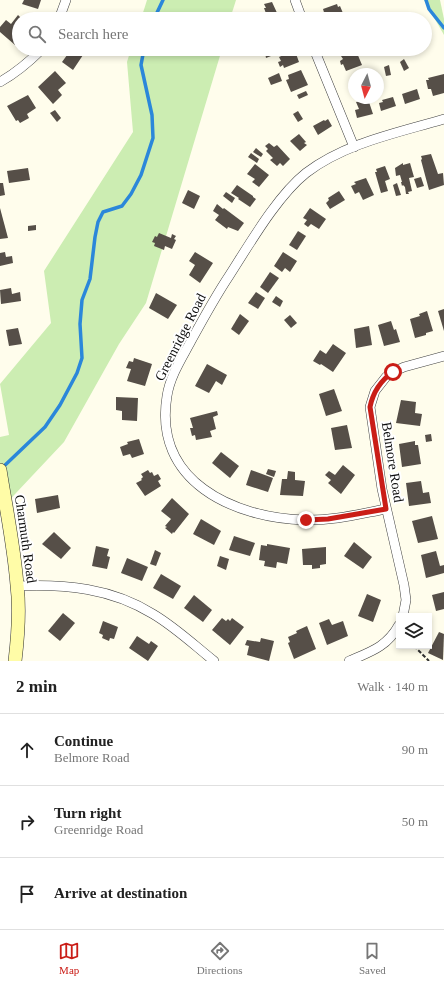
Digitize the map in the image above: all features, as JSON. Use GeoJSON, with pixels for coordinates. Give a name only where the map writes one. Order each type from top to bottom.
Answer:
{"type":"FeatureCollection","features":[{"type":"Feature","properties":{"kind":"street"},"geometry":{"type":"LineString","coordinates":[[62,12],[66,0]]}},
{"type":"Feature","properties":{"kind":"street"},"geometry":{"type":"LineString","coordinates":[[294,0],[299,12]]}},
{"type":"Feature","properties":{"kind":"street"},"geometry":{"type":"LineString","coordinates":[[0,82],[10,77],[35,56]]}},
{"type":"Feature","properties":{"kind":"street"},"geometry":{"type":"LineString","coordinates":[[317,56],[354,147]]}},
{"type":"Feature","properties":{"kind":"street","name":"Greenridge Road"},"geometry":{"type":"LineString","coordinates":[[386,509],[328,519],[284,519],[258,514],[216,497],[197,485],[183,471],[172,451],[167,433],[167,395],[172,378],[216,295],[284,195],[305,174],[330,158],[354,147],[444,119]]}},
{"type":"Feature","properties":{"kind":"street","name":"Belmore Road"},"geometry":{"type":"LineString","coordinates":[[404,613],[406,600],[404,585],[386,509],[370,407],[372,399],[380,384],[393,372],[404,367],[444,356]]}},
{"type":"Feature","properties":{"kind":"street","name":"Charmuth Road"},"geometry":{"type":"LineString","coordinates":[[1,474],[18,586],[15,661]]}},
{"type":"Feature","properties":{"kind":"street"},"geometry":{"type":"LineString","coordinates":[[18,586],[61,585],[100,591],[118,597],[154,614],[214,661]]}},
{"type":"Feature","properties":{"kind":"street"},"geometry":{"type":"LineString","coordinates":[[349,661],[385,644],[396,631]]}},
{"type":"Feature","properties":{"kind":"path"},"geometry":{"type":"LineString","coordinates":[[417,649],[428,661]]}},
{"type":"Feature","properties":{"kind":"green space"},"geometry":{"type":"Polygon","coordinates":[[[147,0],[236,0],[232,12],[143,12],[147,0]]]}},
{"type":"Feature","properties":{"kind":"green space"},"geometry":{"type":"Polygon","coordinates":[[[424,0],[440,0],[444,19],[444,35],[432,12],[424,0]]]}},
{"type":"Feature","properties":{"kind":"green space"},"geometry":{"type":"Polygon","coordinates":[[[129,56],[220,56],[146,303],[119,344],[64,442],[0,510],[0,437],[9,435],[0,384],[51,323],[44,271],[133,132],[127,62],[129,56]]]}},
{"type":"Feature","properties":{"kind":"building"},"geometry":{"type":"Polygon","coordinates":[[[24,0],[41,0],[38,9],[22,4],[24,0]]]}},
{"type":"Feature","properties":{"kind":"building"},"geometry":{"type":"Polygon","coordinates":[[[272,2],[277,12],[265,12],[264,8],[266,8],[264,4],[272,2]]]}},
{"type":"Feature","properties":{"kind":"building"},"geometry":{"type":"Polygon","coordinates":[[[337,4],[338,7],[340,6],[342,12],[324,12],[323,9],[337,4]]]}},
{"type":"Feature","properties":{"kind":"building"},"geometry":{"type":"Polygon","coordinates":[[[6,20],[11,24],[12,23],[12,42],[0,32],[0,27],[6,20]]]}},
{"type":"Feature","properties":{"kind":"building"},"geometry":{"type":"Polygon","coordinates":[[[66,56],[82,56],[73,70],[62,62],[66,56]]]}},
{"type":"Feature","properties":{"kind":"building"},"geometry":{"type":"Polygon","coordinates":[[[297,56],[299,62],[284,68],[283,65],[280,67],[278,62],[281,61],[279,57],[297,56]]]}},
{"type":"Feature","properties":{"kind":"building"},"geometry":{"type":"Polygon","coordinates":[[[341,56],[358,56],[362,65],[354,68],[348,68],[348,70],[346,71],[343,64],[341,65],[340,61],[343,59],[341,56]]]}},
{"type":"Feature","properties":{"kind":"building"},"geometry":{"type":"Polygon","coordinates":[[[404,59],[409,68],[404,71],[400,62],[404,59]]]}},
{"type":"Feature","properties":{"kind":"building"},"geometry":{"type":"Polygon","coordinates":[[[389,65],[391,75],[386,76],[384,67],[389,65]]]}},
{"type":"Feature","properties":{"kind":"building"},"geometry":{"type":"Polygon","coordinates":[[[301,70],[308,85],[291,92],[286,80],[289,79],[288,75],[301,70]]]}},
{"type":"Feature","properties":{"kind":"building"},"geometry":{"type":"Polygon","coordinates":[[[55,71],[66,83],[58,90],[62,95],[53,104],[38,87],[55,71]]]}},
{"type":"Feature","properties":{"kind":"building"},"geometry":{"type":"Polygon","coordinates":[[[279,73],[282,81],[271,85],[268,78],[279,73]]]}},
{"type":"Feature","properties":{"kind":"building"},"geometry":{"type":"Polygon","coordinates":[[[444,74],[444,93],[433,96],[431,89],[428,89],[426,80],[429,80],[428,78],[444,74]]]}},
{"type":"Feature","properties":{"kind":"building"},"geometry":{"type":"Polygon","coordinates":[[[417,89],[420,99],[405,104],[402,94],[417,89]]]}},
{"type":"Feature","properties":{"kind":"building"},"geometry":{"type":"Polygon","coordinates":[[[306,91],[308,95],[299,99],[297,95],[306,91]]]}},
{"type":"Feature","properties":{"kind":"building"},"geometry":{"type":"Polygon","coordinates":[[[28,95],[36,108],[27,114],[29,118],[20,123],[18,120],[16,121],[7,106],[28,95]]]}},
{"type":"Feature","properties":{"kind":"building"},"geometry":{"type":"Polygon","coordinates":[[[393,97],[396,106],[381,111],[379,104],[384,104],[384,99],[393,97]]]}},
{"type":"Feature","properties":{"kind":"building"},"geometry":{"type":"Polygon","coordinates":[[[357,104],[370,104],[373,114],[357,118],[355,110],[359,109],[357,104]]]}},
{"type":"Feature","properties":{"kind":"building"},"geometry":{"type":"Polygon","coordinates":[[[55,110],[61,118],[57,122],[50,113],[55,110]]]}},
{"type":"Feature","properties":{"kind":"building"},"geometry":{"type":"Polygon","coordinates":[[[298,111],[303,119],[298,122],[293,114],[298,111]]]}},
{"type":"Feature","properties":{"kind":"building"},"geometry":{"type":"Polygon","coordinates":[[[328,119],[332,126],[318,135],[313,126],[328,119]]]}},
{"type":"Feature","properties":{"kind":"building"},"geometry":{"type":"Polygon","coordinates":[[[299,134],[306,142],[304,143],[307,145],[300,151],[290,141],[299,134]]]}},
{"type":"Feature","properties":{"kind":"building"},"geometry":{"type":"Polygon","coordinates":[[[269,143],[274,147],[277,145],[290,159],[283,166],[280,163],[277,166],[270,160],[273,158],[266,151],[268,149],[265,146],[269,143]]]}},
{"type":"Feature","properties":{"kind":"building"},"geometry":{"type":"Polygon","coordinates":[[[256,148],[263,154],[261,157],[253,152],[256,148]]]}},
{"type":"Feature","properties":{"kind":"building"},"geometry":{"type":"Polygon","coordinates":[[[251,153],[259,159],[257,163],[248,157],[251,153]]]}},
{"type":"Feature","properties":{"kind":"building"},"geometry":{"type":"Polygon","coordinates":[[[431,154],[438,174],[443,173],[444,185],[429,190],[421,156],[431,154]]]}},
{"type":"Feature","properties":{"kind":"building"},"geometry":{"type":"Polygon","coordinates":[[[403,163],[403,165],[410,163],[414,177],[409,178],[412,191],[408,192],[409,194],[406,194],[405,187],[403,185],[402,186],[400,175],[396,176],[395,168],[403,163]]]}},
{"type":"Feature","properties":{"kind":"building"},"geometry":{"type":"Polygon","coordinates":[[[255,164],[269,175],[259,187],[252,182],[255,179],[247,174],[255,164]]]}},
{"type":"Feature","properties":{"kind":"building"},"geometry":{"type":"Polygon","coordinates":[[[385,166],[390,179],[385,181],[388,191],[381,193],[375,172],[377,172],[376,169],[385,166]]]}},
{"type":"Feature","properties":{"kind":"building"},"geometry":{"type":"Polygon","coordinates":[[[28,168],[30,180],[9,183],[7,171],[28,168]]]}},
{"type":"Feature","properties":{"kind":"building"},"geometry":{"type":"Polygon","coordinates":[[[421,177],[424,186],[417,188],[414,179],[421,177]]]}},
{"type":"Feature","properties":{"kind":"building"},"geometry":{"type":"Polygon","coordinates":[[[366,178],[374,195],[363,200],[359,192],[355,194],[351,186],[356,184],[354,182],[366,178]]]}},
{"type":"Feature","properties":{"kind":"building"},"geometry":{"type":"Polygon","coordinates":[[[0,183],[3,183],[5,195],[0,196],[0,183]]]}},
{"type":"Feature","properties":{"kind":"building"},"geometry":{"type":"Polygon","coordinates":[[[397,183],[401,195],[396,196],[393,185],[397,183]]]}},
{"type":"Feature","properties":{"kind":"building"},"geometry":{"type":"Polygon","coordinates":[[[237,185],[256,199],[250,207],[231,193],[237,185]]]}},
{"type":"Feature","properties":{"kind":"building"},"geometry":{"type":"Polygon","coordinates":[[[188,190],[200,196],[194,209],[182,203],[188,190]]]}},
{"type":"Feature","properties":{"kind":"building"},"geometry":{"type":"Polygon","coordinates":[[[339,191],[345,200],[330,209],[326,203],[329,200],[328,198],[339,191]]]}},
{"type":"Feature","properties":{"kind":"building"},"geometry":{"type":"Polygon","coordinates":[[[226,192],[235,198],[232,203],[223,196],[226,192]]]}},
{"type":"Feature","properties":{"kind":"building"},"geometry":{"type":"Polygon","coordinates":[[[217,204],[244,223],[238,231],[228,227],[227,229],[215,220],[219,215],[213,211],[217,204]]]}},
{"type":"Feature","properties":{"kind":"building"},"geometry":{"type":"Polygon","coordinates":[[[0,208],[8,238],[0,239],[0,208]]]}},
{"type":"Feature","properties":{"kind":"building"},"geometry":{"type":"Polygon","coordinates":[[[310,208],[326,219],[319,229],[311,224],[308,227],[304,224],[307,220],[303,218],[310,208]]]}},
{"type":"Feature","properties":{"kind":"building"},"geometry":{"type":"Polygon","coordinates":[[[36,225],[36,230],[28,231],[28,226],[36,225]]]}},
{"type":"Feature","properties":{"kind":"building"},"geometry":{"type":"Polygon","coordinates":[[[298,231],[306,236],[297,250],[289,245],[298,231]]]}},
{"type":"Feature","properties":{"kind":"building"},"geometry":{"type":"Polygon","coordinates":[[[159,233],[171,238],[172,234],[176,236],[172,249],[165,246],[164,250],[154,246],[155,243],[152,242],[155,236],[157,237],[159,233]]]}},
{"type":"Feature","properties":{"kind":"building"},"geometry":{"type":"Polygon","coordinates":[[[5,252],[6,257],[12,256],[13,263],[0,266],[0,253],[5,252]]]}},
{"type":"Feature","properties":{"kind":"building"},"geometry":{"type":"Polygon","coordinates":[[[195,252],[213,263],[200,283],[189,275],[195,265],[189,261],[195,252]]]}},
{"type":"Feature","properties":{"kind":"building"},"geometry":{"type":"Polygon","coordinates":[[[283,252],[297,261],[290,272],[285,268],[282,272],[274,266],[283,252]]]}},
{"type":"Feature","properties":{"kind":"building"},"geometry":{"type":"Polygon","coordinates":[[[270,272],[279,278],[268,293],[260,287],[270,272]]]}},
{"type":"Feature","properties":{"kind":"building"},"geometry":{"type":"Polygon","coordinates":[[[11,288],[12,294],[20,292],[21,301],[1,304],[0,290],[11,288]]]}},
{"type":"Feature","properties":{"kind":"building"},"geometry":{"type":"Polygon","coordinates":[[[256,292],[265,298],[258,309],[248,303],[256,292]]]}},
{"type":"Feature","properties":{"kind":"building"},"geometry":{"type":"Polygon","coordinates":[[[156,293],[177,305],[168,319],[149,308],[156,293]]]}},
{"type":"Feature","properties":{"kind":"building"},"geometry":{"type":"Polygon","coordinates":[[[276,296],[283,301],[280,307],[272,302],[276,296]]]}},
{"type":"Feature","properties":{"kind":"building"},"geometry":{"type":"Polygon","coordinates":[[[444,309],[444,331],[438,311],[444,309]]]}},
{"type":"Feature","properties":{"kind":"building"},"geometry":{"type":"Polygon","coordinates":[[[427,311],[433,331],[415,338],[410,319],[420,316],[419,314],[427,311]]]}},
{"type":"Feature","properties":{"kind":"building"},"geometry":{"type":"Polygon","coordinates":[[[240,314],[249,321],[239,335],[231,329],[240,314]]]}},
{"type":"Feature","properties":{"kind":"building"},"geometry":{"type":"Polygon","coordinates":[[[290,315],[297,323],[291,328],[284,320],[290,315]]]}},
{"type":"Feature","properties":{"kind":"building"},"geometry":{"type":"Polygon","coordinates":[[[391,321],[394,330],[396,329],[400,342],[384,346],[378,325],[391,321]]]}},
{"type":"Feature","properties":{"kind":"building"},"geometry":{"type":"Polygon","coordinates":[[[369,326],[372,345],[356,348],[354,329],[369,326]]]}},
{"type":"Feature","properties":{"kind":"building"},"geometry":{"type":"Polygon","coordinates":[[[18,328],[22,344],[9,346],[6,330],[18,328]]]}},
{"type":"Feature","properties":{"kind":"building"},"geometry":{"type":"Polygon","coordinates":[[[333,344],[346,353],[333,372],[321,364],[320,365],[313,361],[320,350],[326,354],[333,344]]]}},
{"type":"Feature","properties":{"kind":"building"},"geometry":{"type":"Polygon","coordinates":[[[134,358],[152,364],[145,386],[127,381],[131,369],[126,368],[129,361],[133,362],[134,358]]]}},
{"type":"Feature","properties":{"kind":"building"},"geometry":{"type":"Polygon","coordinates":[[[207,364],[227,375],[222,385],[216,381],[209,393],[195,386],[207,364]]]}},
{"type":"Feature","properties":{"kind":"building"},"geometry":{"type":"Polygon","coordinates":[[[334,389],[342,411],[326,416],[319,394],[334,389]]]}},
{"type":"Feature","properties":{"kind":"building"},"geometry":{"type":"Polygon","coordinates":[[[116,397],[138,398],[137,421],[122,420],[122,411],[116,410],[116,397]]]}},
{"type":"Feature","properties":{"kind":"building"},"geometry":{"type":"Polygon","coordinates":[[[401,400],[416,402],[415,413],[422,414],[420,426],[396,423],[401,400]]]}},
{"type":"Feature","properties":{"kind":"building"},"geometry":{"type":"Polygon","coordinates":[[[217,411],[218,415],[213,417],[216,429],[210,431],[212,437],[196,440],[195,435],[192,436],[190,428],[193,428],[190,418],[217,411]]]}},
{"type":"Feature","properties":{"kind":"building"},"geometry":{"type":"Polygon","coordinates":[[[347,425],[352,448],[335,450],[331,428],[347,425]]]}},
{"type":"Feature","properties":{"kind":"building"},"geometry":{"type":"Polygon","coordinates":[[[431,434],[432,441],[426,442],[425,435],[431,434]]]}},
{"type":"Feature","properties":{"kind":"building"},"geometry":{"type":"Polygon","coordinates":[[[139,439],[144,454],[132,458],[130,454],[123,456],[120,447],[128,444],[127,442],[139,439]]]}},
{"type":"Feature","properties":{"kind":"building"},"geometry":{"type":"Polygon","coordinates":[[[415,441],[415,445],[418,445],[421,464],[402,467],[399,444],[415,441]]]}},
{"type":"Feature","properties":{"kind":"building"},"geometry":{"type":"Polygon","coordinates":[[[221,452],[239,466],[230,478],[212,463],[221,452]]]}},
{"type":"Feature","properties":{"kind":"building"},"geometry":{"type":"Polygon","coordinates":[[[343,465],[355,475],[341,494],[328,483],[331,480],[325,475],[329,471],[335,475],[343,465]]]}},
{"type":"Feature","properties":{"kind":"building"},"geometry":{"type":"Polygon","coordinates":[[[268,469],[276,471],[274,477],[266,474],[268,469]]]}},
{"type":"Feature","properties":{"kind":"building"},"geometry":{"type":"Polygon","coordinates":[[[148,470],[150,473],[152,472],[154,476],[158,474],[161,479],[158,481],[161,486],[145,496],[136,483],[142,480],[141,479],[143,477],[141,474],[148,470]]]}},
{"type":"Feature","properties":{"kind":"building"},"geometry":{"type":"Polygon","coordinates":[[[251,470],[273,478],[268,492],[246,485],[251,470]]]}},
{"type":"Feature","properties":{"kind":"building"},"geometry":{"type":"Polygon","coordinates":[[[288,471],[295,472],[295,480],[305,481],[303,496],[280,495],[282,479],[287,479],[288,471]]]}},
{"type":"Feature","properties":{"kind":"building"},"geometry":{"type":"Polygon","coordinates":[[[421,481],[423,493],[429,492],[431,503],[409,506],[406,483],[421,481]]]}},
{"type":"Feature","properties":{"kind":"building"},"geometry":{"type":"Polygon","coordinates":[[[58,495],[60,508],[37,513],[35,499],[58,495]]]}},
{"type":"Feature","properties":{"kind":"building"},"geometry":{"type":"Polygon","coordinates":[[[172,498],[189,514],[172,534],[165,528],[171,519],[161,511],[172,498]]]}},
{"type":"Feature","properties":{"kind":"building"},"geometry":{"type":"Polygon","coordinates":[[[432,516],[438,539],[418,543],[412,521],[432,516]]]}},
{"type":"Feature","properties":{"kind":"building"},"geometry":{"type":"Polygon","coordinates":[[[201,519],[221,531],[214,545],[193,534],[201,519]]]}},
{"type":"Feature","properties":{"kind":"building"},"geometry":{"type":"Polygon","coordinates":[[[54,532],[71,548],[61,559],[42,544],[54,532]]]}},
{"type":"Feature","properties":{"kind":"building"},"geometry":{"type":"Polygon","coordinates":[[[234,536],[255,543],[250,556],[229,550],[234,536]]]}},
{"type":"Feature","properties":{"kind":"building"},"geometry":{"type":"Polygon","coordinates":[[[354,542],[372,557],[363,569],[344,556],[354,542]]]}},
{"type":"Feature","properties":{"kind":"building"},"geometry":{"type":"Polygon","coordinates":[[[267,544],[290,548],[287,564],[277,562],[276,568],[264,566],[265,561],[259,560],[261,545],[267,546],[267,544]]]}},
{"type":"Feature","properties":{"kind":"building"},"geometry":{"type":"Polygon","coordinates":[[[96,546],[109,549],[107,556],[110,557],[107,569],[92,566],[96,546]]]}},
{"type":"Feature","properties":{"kind":"building"},"geometry":{"type":"Polygon","coordinates":[[[326,547],[326,564],[320,565],[320,568],[312,569],[312,565],[303,565],[302,549],[326,547]]]}},
{"type":"Feature","properties":{"kind":"building"},"geometry":{"type":"Polygon","coordinates":[[[155,550],[161,553],[156,566],[150,564],[155,550]]]}},
{"type":"Feature","properties":{"kind":"building"},"geometry":{"type":"Polygon","coordinates":[[[436,551],[440,566],[444,565],[444,573],[426,578],[421,555],[436,551]]]}},
{"type":"Feature","properties":{"kind":"building"},"geometry":{"type":"Polygon","coordinates":[[[220,556],[229,559],[226,570],[217,566],[220,556]]]}},
{"type":"Feature","properties":{"kind":"building"},"geometry":{"type":"Polygon","coordinates":[[[127,558],[148,567],[142,581],[121,573],[127,558]]]}},
{"type":"Feature","properties":{"kind":"building"},"geometry":{"type":"Polygon","coordinates":[[[161,574],[181,586],[173,599],[153,588],[161,574]]]}},
{"type":"Feature","properties":{"kind":"building"},"geometry":{"type":"Polygon","coordinates":[[[444,592],[444,609],[436,611],[432,595],[444,592]]]}},
{"type":"Feature","properties":{"kind":"building"},"geometry":{"type":"Polygon","coordinates":[[[367,594],[381,600],[373,622],[358,616],[367,594]]]}},
{"type":"Feature","properties":{"kind":"building"},"geometry":{"type":"Polygon","coordinates":[[[194,595],[212,610],[203,622],[184,608],[194,595]]]}},
{"type":"Feature","properties":{"kind":"building"},"geometry":{"type":"Polygon","coordinates":[[[63,613],[75,623],[60,641],[48,631],[63,613]]]}},
{"type":"Feature","properties":{"kind":"building"},"geometry":{"type":"Polygon","coordinates":[[[222,618],[226,621],[228,619],[230,621],[232,618],[244,627],[230,645],[212,630],[222,618]]]}},
{"type":"Feature","properties":{"kind":"building"},"geometry":{"type":"Polygon","coordinates":[[[329,619],[332,625],[343,621],[348,636],[327,645],[319,623],[329,619]]]}},
{"type":"Feature","properties":{"kind":"building"},"geometry":{"type":"Polygon","coordinates":[[[103,621],[118,627],[114,639],[110,638],[109,641],[102,638],[103,635],[99,633],[103,621]]]}},
{"type":"Feature","properties":{"kind":"building"},"geometry":{"type":"Polygon","coordinates":[[[307,626],[316,649],[294,659],[288,643],[290,642],[288,637],[307,626]]]}},
{"type":"Feature","properties":{"kind":"building"},"geometry":{"type":"Polygon","coordinates":[[[439,632],[444,634],[443,660],[428,653],[430,649],[432,649],[432,645],[439,632]]]}},
{"type":"Feature","properties":{"kind":"building"},"geometry":{"type":"Polygon","coordinates":[[[137,636],[149,644],[151,641],[158,646],[148,661],[129,648],[137,636]]]}},
{"type":"Feature","properties":{"kind":"building"},"geometry":{"type":"Polygon","coordinates":[[[261,638],[274,641],[269,661],[247,655],[249,646],[245,645],[247,640],[260,642],[261,638]]]}},
{"type":"Feature","properties":{"kind":"waterway"},"geometry":{"type":"LineString","coordinates":[[157,12],[163,0]]}},
{"type":"Feature","properties":{"kind":"waterway"},"geometry":{"type":"LineString","coordinates":[[426,0],[431,12]]}},
{"type":"Feature","properties":{"kind":"waterway"},"geometry":{"type":"LineString","coordinates":[[432,13],[444,28]]}},
{"type":"Feature","properties":{"kind":"waterway"},"geometry":{"type":"LineString","coordinates":[[2,468],[45,427],[60,405],[77,373],[82,358],[80,324],[82,300],[90,279],[98,222],[103,212],[122,206],[131,194],[141,175],[153,138],[152,115],[141,65],[143,56]]}},
{"type":"Feature","properties":{"kind":"route"},"geometry":{"type":"LineString","coordinates":[[306,520],[328,519],[386,509],[370,407],[375,391],[386,377],[393,372]]}}]}
